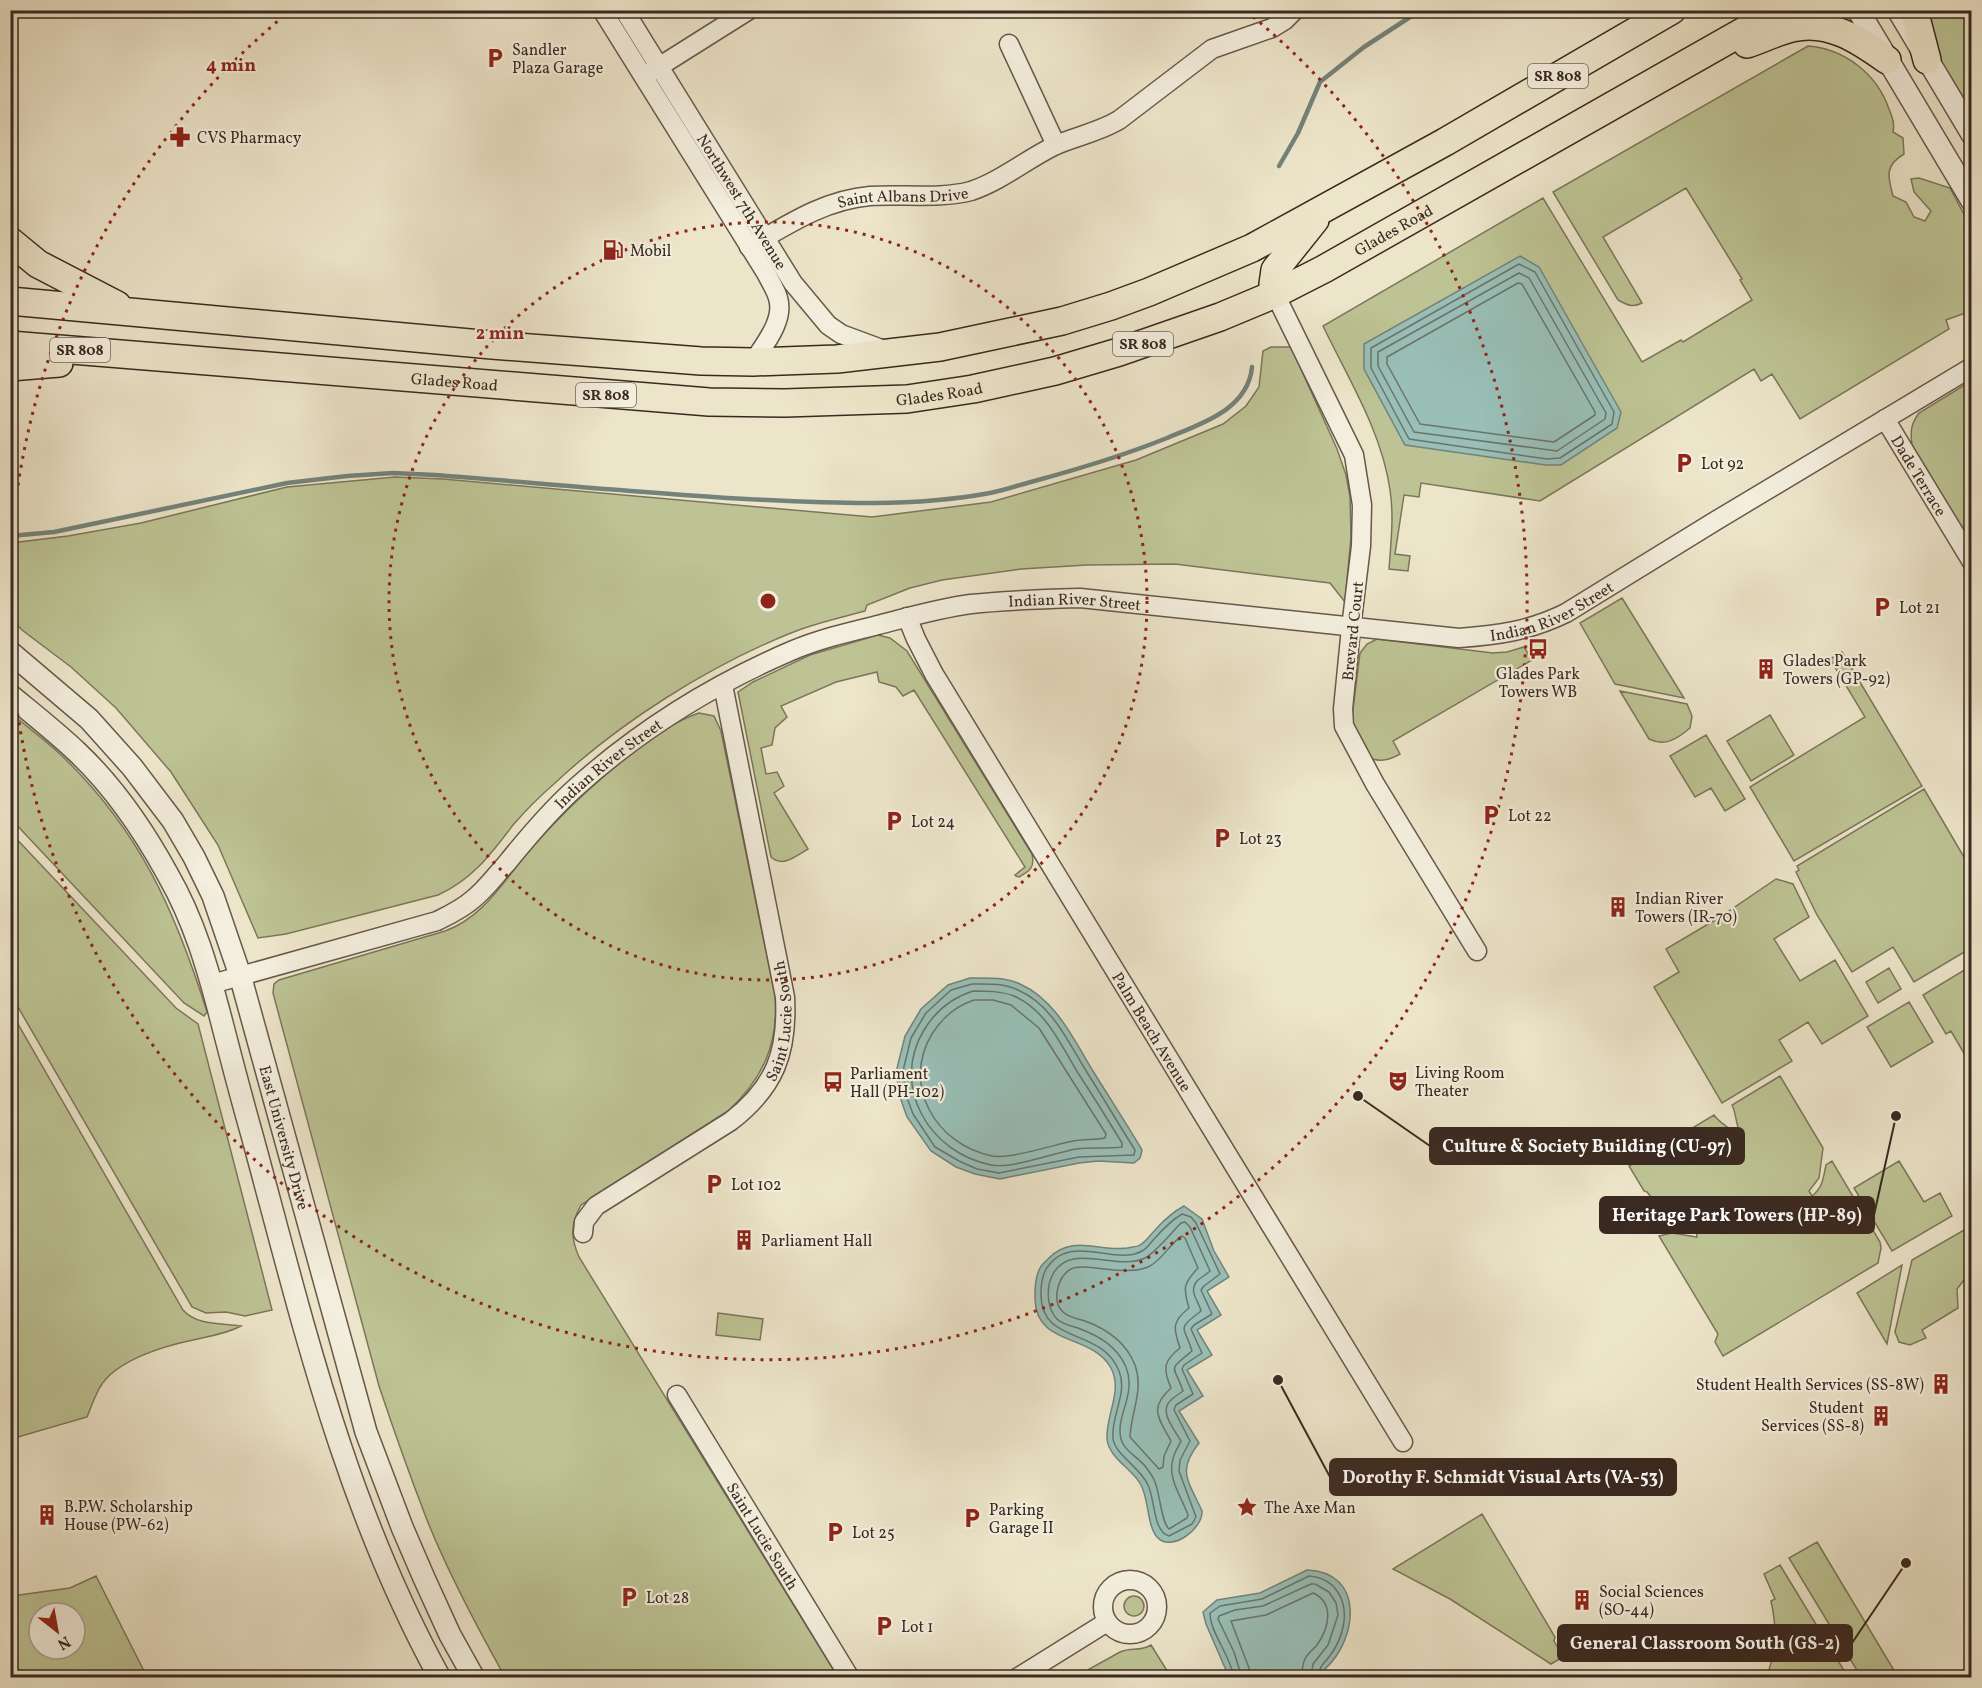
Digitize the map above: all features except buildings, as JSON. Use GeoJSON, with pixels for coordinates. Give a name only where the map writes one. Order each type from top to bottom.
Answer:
{"type":"FeatureCollection","features":[{"type":"Feature","properties":{"kind":"main road","name":"SR 808"},"geometry":{"type":"LineString","coordinates":[[10,301],[492,345],[701,361],[837,359],[895,354],[1002,335],[1062,321],[1149,292],[1252,248],[1454,137],[1672,10]]}},
{"type":"Feature","properties":{"kind":"main road","name":"Glades Road"},"geometry":{"type":"LineString","coordinates":[[10,345],[709,402],[785,403],[907,399],[973,389],[1076,364],[1166,336],[1275,294],[1324,269],[1781,10]]}},
{"type":"Feature","properties":{"kind":"main road"},"geometry":{"type":"LineString","coordinates":[[1914,10],[1927,60]]}},
{"type":"Feature","properties":{"kind":"main road"},"geometry":{"type":"LineString","coordinates":[[1683,66],[1792,28],[1805,26],[1825,27],[1845,33],[1887,60]]}},
{"type":"Feature","properties":{"kind":"main road"},"geometry":{"type":"LineString","coordinates":[[1275,294],[1273,284],[1275,270],[1326,208]]}},
{"type":"Feature","properties":{"kind":"main road"},"geometry":{"type":"LineString","coordinates":[[10,241],[38,264],[129,311]]}},
{"type":"Feature","properties":{"kind":"main road"},"geometry":{"type":"LineString","coordinates":[[427,380],[479,358],[492,345]]}},
{"type":"Feature","properties":{"kind":"main road"},"geometry":{"type":"LineString","coordinates":[[10,367],[150,356]]}},
{"type":"Feature","properties":{"kind":"street","name":"Northwest 7th Avenue"},"geometry":{"type":"LineString","coordinates":[[602,10],[766,273],[779,300],[779,314],[769,337],[753,362]]}},
{"type":"Feature","properties":{"kind":"street","name":"Northwest 7th Avenue"},"geometry":{"type":"LineString","coordinates":[[624,10],[793,283],[828,324],[841,334],[895,354]]}},
{"type":"Feature","properties":{"kind":"street"},"geometry":{"type":"LineString","coordinates":[[643,77],[749,10]]}},
{"type":"Feature","properties":{"kind":"street","name":"Saint Albans Drive"},"geometry":{"type":"LineString","coordinates":[[749,247],[821,207],[854,198],[969,191],[985,185],[1056,145],[1105,128],[1119,120],[1212,49],[1272,28],[1285,20],[1294,10]]}},
{"type":"Feature","properties":{"kind":"street"},"geometry":{"type":"LineString","coordinates":[[1858,10],[1971,201]]}},
{"type":"Feature","properties":{"kind":"street"},"geometry":{"type":"LineString","coordinates":[[1898,10],[1971,134]]}},
{"type":"Feature","properties":{"kind":"street"},"geometry":{"type":"LineString","coordinates":[[1009,44],[1056,145]]}},
{"type":"Feature","properties":{"kind":"street","name":"Brevard Court"},"geometry":{"type":"LineString","coordinates":[[1275,294],[1354,455],[1362,505],[1361,546],[1343,709],[1344,726],[1375,784],[1477,951]]}},
{"type":"Feature","properties":{"kind":"street","name":"Indian River Street"},"geometry":{"type":"LineString","coordinates":[[212,984],[437,921],[457,911],[472,901],[486,887],[527,838],[572,791],[616,754],[657,725],[723,685],[791,651],[907,617],[971,604],[1080,598],[1459,638],[1514,632],[1566,614],[1971,367]]}},
{"type":"Feature","properties":{"kind":"street","name":"Dade Terrace"},"geometry":{"type":"LineString","coordinates":[[1885,419],[1971,562]]}},
{"type":"Feature","properties":{"kind":"street","name":"Palm Beach Avenue"},"geometry":{"type":"LineString","coordinates":[[907,617],[934,674],[1403,1442]]}},
{"type":"Feature","properties":{"kind":"street","name":"East University Drive"},"geometry":{"type":"LineString","coordinates":[[10,652],[89,719],[132,767],[162,807],[194,857],[213,896],[240,975],[366,1432],[424,1578],[450,1635],[474,1677]]}},
{"type":"Feature","properties":{"kind":"street","name":"Saint Lucie South"},"geometry":{"type":"LineString","coordinates":[[583,1233],[584,1222],[596,1206],[745,1110],[766,1087],[783,1046],[786,1031],[785,997],[723,685]]}},
{"type":"Feature","properties":{"kind":"street","name":"East University Drive"},"geometry":{"type":"LineString","coordinates":[[10,695],[78,753],[130,816],[170,877],[188,915],[212,984],[303,1326],[338,1444],[377,1549],[418,1637],[440,1677]]}},
{"type":"Feature","properties":{"kind":"street","name":"Saint Lucie South"},"geometry":{"type":"LineString","coordinates":[[677,1395],[850,1677]]}},
{"type":"Feature","properties":{"kind":"street"},"geometry":{"type":"LineString","coordinates":[[1017,1677],[1107,1622]]}},
{"type":"Feature","properties":{"kind":"green space"},"geometry":{"type":"Polygon","coordinates":[[[1922,11],[1971,11],[1971,114],[1934,54],[1922,11]]]}},
{"type":"Feature","properties":{"kind":"green space"},"geometry":{"type":"Polygon","coordinates":[[[1808,46],[1835,52],[1847,58],[1868,74],[1884,96],[1893,123],[1893,132],[1903,138],[1904,154],[1893,163],[1889,172],[1893,196],[1906,202],[1914,217],[1925,221],[1931,211],[1914,192],[1911,179],[1919,178],[1950,188],[1971,232],[1971,311],[1946,320],[1949,329],[1800,419],[1772,374],[1761,381],[1754,369],[1540,501],[1421,483],[1419,497],[1404,495],[1395,554],[1410,556],[1408,571],[1389,569],[1392,510],[1386,468],[1372,426],[1323,326],[1543,198],[1642,362],[1681,340],[1683,342],[1752,300],[1740,280],[1742,279],[1686,188],[1603,237],[1642,303],[1633,306],[1618,300],[1553,192],[1808,46]]]}},
{"type":"Feature","properties":{"kind":"green space"},"geometry":{"type":"Polygon","coordinates":[[[1271,347],[1291,347],[1337,449],[1346,475],[1350,497],[1351,537],[1345,602],[1330,583],[1175,564],[1087,565],[1021,569],[942,580],[910,588],[867,605],[865,611],[809,626],[760,646],[697,679],[637,717],[580,760],[544,793],[513,825],[480,865],[450,889],[438,895],[286,934],[258,938],[218,845],[171,772],[116,708],[71,667],[11,619],[11,543],[141,523],[287,487],[395,477],[443,479],[872,517],[991,502],[1136,460],[1223,424],[1246,406],[1259,387],[1263,351],[1271,347]]]}},
{"type":"Feature","properties":{"kind":"green space"},"geometry":{"type":"Polygon","coordinates":[[[1971,381],[1971,544],[1912,445],[1911,436],[1913,424],[1919,413],[1971,381]]]}},
{"type":"Feature","properties":{"kind":"green space"},"geometry":{"type":"Polygon","coordinates":[[[1622,598],[1684,698],[1615,684],[1580,623],[1622,598]]]}},
{"type":"Feature","properties":{"kind":"green space"},"geometry":{"type":"Polygon","coordinates":[[[878,635],[890,638],[907,651],[1032,854],[1032,865],[1023,875],[1019,877],[1015,875],[1025,867],[914,690],[903,696],[896,687],[879,682],[877,672],[836,682],[781,706],[787,717],[775,728],[772,745],[761,748],[766,774],[777,772],[784,786],[774,793],[808,849],[785,861],[771,857],[738,692],[753,682],[810,655],[878,635]]]}},
{"type":"Feature","properties":{"kind":"green space"},"geometry":{"type":"Polygon","coordinates":[[[1377,639],[1493,653],[1524,647],[1532,660],[1393,741],[1400,754],[1387,760],[1376,760],[1372,759],[1353,725],[1352,717],[1360,653],[1367,644],[1377,639]]]}},
{"type":"Feature","properties":{"kind":"green space"},"geometry":{"type":"Polygon","coordinates":[[[1842,652],[1922,786],[1794,861],[1750,787],[1865,717],[1830,659],[1842,652]]]}},
{"type":"Feature","properties":{"kind":"green space"},"geometry":{"type":"Polygon","coordinates":[[[1620,691],[1687,704],[1692,716],[1690,728],[1671,741],[1660,742],[1649,739],[1620,691]]]}},
{"type":"Feature","properties":{"kind":"green space"},"geometry":{"type":"Polygon","coordinates":[[[11,713],[54,749],[88,782],[133,842],[151,873],[182,939],[207,1012],[204,1016],[184,1003],[11,819],[11,713]]]}},
{"type":"Feature","properties":{"kind":"green space"},"geometry":{"type":"Polygon","coordinates":[[[699,713],[714,716],[721,731],[775,995],[776,1012],[771,1044],[766,1059],[751,1086],[728,1111],[581,1205],[575,1218],[573,1237],[579,1257],[838,1677],[505,1677],[464,1600],[427,1520],[379,1386],[273,993],[274,984],[279,980],[459,925],[482,907],[545,833],[608,772],[656,736],[678,722],[699,713]]]}},
{"type":"Feature","properties":{"kind":"green space"},"geometry":{"type":"Polygon","coordinates":[[[1770,715],[1794,755],[1751,781],[1727,741],[1770,715]]]}},
{"type":"Feature","properties":{"kind":"green space"},"geometry":{"type":"Polygon","coordinates":[[[1706,735],[1745,799],[1725,811],[1711,788],[1695,797],[1670,756],[1706,735]]]}},
{"type":"Feature","properties":{"kind":"green space"},"geometry":{"type":"Polygon","coordinates":[[[1924,789],[1971,869],[1971,948],[1914,982],[1893,947],[1852,972],[1817,915],[1796,872],[1799,870],[1797,866],[1924,789]]]}},
{"type":"Feature","properties":{"kind":"green space"},"geometry":{"type":"Polygon","coordinates":[[[10,832],[176,1008],[198,1024],[272,1310],[245,1316],[226,1312],[206,1313],[192,1307],[11,995],[10,832]]]}},
{"type":"Feature","properties":{"kind":"green space"},"geometry":{"type":"Polygon","coordinates":[[[1776,879],[1793,884],[1809,917],[1774,939],[1800,981],[1835,960],[1868,1016],[1822,1044],[1808,1022],[1779,1040],[1792,1061],[1722,1103],[1654,987],[1679,972],[1666,949],[1720,917],[1776,879]]]}},
{"type":"Feature","properties":{"kind":"green space"},"geometry":{"type":"Polygon","coordinates":[[[1971,966],[1972,1060],[1969,1062],[1951,1031],[1946,1034],[1923,995],[1971,966]]]}},
{"type":"Feature","properties":{"kind":"green space"},"geometry":{"type":"Polygon","coordinates":[[[1889,968],[1901,989],[1878,1003],[1866,982],[1889,968]]]}},
{"type":"Feature","properties":{"kind":"green space"},"geometry":{"type":"Polygon","coordinates":[[[1909,1002],[1933,1042],[1891,1067],[1867,1027],[1909,1002]]]}},
{"type":"Feature","properties":{"kind":"green space"},"geometry":{"type":"Polygon","coordinates":[[[11,1012],[183,1310],[202,1321],[241,1326],[224,1333],[168,1346],[129,1362],[107,1377],[87,1417],[11,1439],[11,1012]]]}},
{"type":"Feature","properties":{"kind":"green space"},"geometry":{"type":"Polygon","coordinates":[[[1780,1076],[1823,1148],[1819,1178],[1809,1191],[1812,1196],[1818,1189],[1826,1165],[1832,1161],[1880,1242],[1878,1263],[1723,1356],[1715,1342],[1718,1334],[1659,1236],[1672,1233],[1697,1237],[1696,1229],[1671,1222],[1644,1191],[1629,1166],[1714,1115],[1737,1138],[1740,1138],[1741,1134],[1732,1105],[1780,1076]]]}},
{"type":"Feature","properties":{"kind":"green space"},"geometry":{"type":"Polygon","coordinates":[[[1899,1161],[1924,1202],[1940,1193],[1952,1216],[1892,1251],[1854,1188],[1899,1161]]]}},
{"type":"Feature","properties":{"kind":"green space"},"geometry":{"type":"Polygon","coordinates":[[[1971,1226],[1971,1271],[1957,1289],[1958,1308],[1922,1330],[1926,1338],[1910,1345],[1899,1342],[1895,1332],[1912,1260],[1971,1226]]]}},
{"type":"Feature","properties":{"kind":"green space"},"geometry":{"type":"Polygon","coordinates":[[[1902,1265],[1887,1344],[1857,1293],[1902,1265]]]}},
{"type":"Feature","properties":{"kind":"green space"},"geometry":{"type":"Polygon","coordinates":[[[718,1313],[763,1319],[760,1340],[716,1335],[718,1313]]]}},
{"type":"Feature","properties":{"kind":"green space"},"geometry":{"type":"Polygon","coordinates":[[[1482,1514],[1555,1637],[1554,1641],[1563,1657],[1551,1664],[1450,1599],[1393,1569],[1482,1514]]]}},
{"type":"Feature","properties":{"kind":"green space"},"geometry":{"type":"Polygon","coordinates":[[[1817,1542],[1898,1677],[1861,1677],[1789,1558],[1817,1542]]]}},
{"type":"Feature","properties":{"kind":"green space"},"geometry":{"type":"Polygon","coordinates":[[[1780,1565],[1848,1677],[1766,1677],[1774,1649],[1775,1630],[1771,1601],[1775,1599],[1764,1574],[1780,1565]]]}},
{"type":"Feature","properties":{"kind":"green space"},"geometry":{"type":"Polygon","coordinates":[[[96,1576],[147,1677],[11,1677],[11,1591],[12,1596],[70,1588],[96,1576]]]}},
{"type":"Feature","properties":{"kind":"green space"},"geometry":{"type":"Polygon","coordinates":[[[1134,1596],[1141,1599],[1144,1606],[1141,1613],[1134,1616],[1127,1613],[1124,1606],[1127,1599],[1134,1596]]]}},
{"type":"Feature","properties":{"kind":"green space"},"geometry":{"type":"Polygon","coordinates":[[[1151,1645],[1171,1677],[1075,1677],[1120,1652],[1151,1645]]]}},
{"type":"Feature","properties":{"kind":"water"},"geometry":{"type":"Polygon","coordinates":[[[1520,256],[1539,267],[1621,412],[1617,428],[1561,465],[1546,465],[1405,445],[1364,369],[1364,344],[1520,256]]]}},
{"type":"Feature","properties":{"kind":"water"},"geometry":{"type":"Polygon","coordinates":[[[970,978],[996,978],[1020,984],[1033,991],[1054,1010],[1142,1150],[1140,1158],[1134,1163],[1098,1161],[1079,1163],[1000,1179],[956,1167],[931,1151],[907,1117],[900,1097],[896,1072],[905,1036],[921,1009],[948,985],[970,978]]]}},
{"type":"Feature","properties":{"kind":"water"},"geometry":{"type":"Polygon","coordinates":[[[1184,1206],[1202,1219],[1214,1251],[1229,1277],[1207,1291],[1221,1315],[1197,1330],[1212,1355],[1187,1370],[1203,1396],[1179,1411],[1199,1443],[1186,1469],[1189,1484],[1202,1511],[1201,1518],[1185,1537],[1170,1542],[1157,1537],[1141,1485],[1108,1445],[1107,1429],[1115,1394],[1111,1368],[1091,1349],[1054,1333],[1045,1325],[1038,1314],[1035,1291],[1040,1268],[1058,1251],[1077,1245],[1117,1249],[1139,1246],[1165,1219],[1184,1206]]]}},
{"type":"Feature","properties":{"kind":"water"},"geometry":{"type":"Polygon","coordinates":[[[1307,1570],[1326,1574],[1339,1582],[1347,1594],[1350,1609],[1349,1625],[1344,1641],[1336,1656],[1325,1669],[1325,1677],[1229,1677],[1203,1612],[1217,1600],[1260,1593],[1307,1570]]]}},
{"type":"Feature","properties":{"kind":"waterway"},"geometry":{"type":"LineString","coordinates":[[1279,166],[1298,133],[1320,82],[1364,47],[1421,10]]}},
{"type":"Feature","properties":{"kind":"waterway"},"geometry":{"type":"LineString","coordinates":[[10,536],[54,532],[287,483],[393,473],[707,497],[807,502],[899,503],[960,498],[1002,490],[1087,466],[1194,427],[1232,405],[1249,382],[1252,367]]}},
{"type":"Feature","properties":{"kind":"place","name":"Sandler Plaza Garage"},"geometry":{"type":"Point","coordinates":[495,58]}},
{"type":"Feature","properties":{"kind":"place","name":"CVS Pharmacy"},"geometry":{"type":"Point","coordinates":[180,137]}},
{"type":"Feature","properties":{"kind":"place","name":"Mobil"},"geometry":{"type":"Point","coordinates":[613,250]}},
{"type":"Feature","properties":{"kind":"place","name":"Lot 92"},"geometry":{"type":"Point","coordinates":[1684,463]}},
{"type":"Feature","properties":{"kind":"place","name":"Lot 21"},"geometry":{"type":"Point","coordinates":[1882,607]}},
{"type":"Feature","properties":{"kind":"place","name":"Glades Park Towers WB"},"geometry":{"type":"Point","coordinates":[1538,649]}},
{"type":"Feature","properties":{"kind":"place","name":"Glades Park Towers (GP-92)"},"geometry":{"type":"Point","coordinates":[1766,669]}},
{"type":"Feature","properties":{"kind":"place","name":"Lot 22"},"geometry":{"type":"Point","coordinates":[1491,815]}},
{"type":"Feature","properties":{"kind":"place","name":"Lot 24"},"geometry":{"type":"Point","coordinates":[894,821]}},
{"type":"Feature","properties":{"kind":"place","name":"Lot 23"},"geometry":{"type":"Point","coordinates":[1222,838]}},
{"type":"Feature","properties":{"kind":"place","name":"Indian River Towers (IR-70)"},"geometry":{"type":"Point","coordinates":[1618,907]}},
{"type":"Feature","properties":{"kind":"place","name":"Living Room Theater"},"geometry":{"type":"Point","coordinates":[1398,1081]}},
{"type":"Feature","properties":{"kind":"place","name":"Parliament Hall (PH-102)"},"geometry":{"type":"Point","coordinates":[833,1082]}},
{"type":"Feature","properties":{"kind":"place","name":"Culture & Society Building (CU-97)"},"geometry":{"type":"Point","coordinates":[1358,1096]}},
{"type":"Feature","properties":{"kind":"place","name":"Heritage Park Towers (HP-89)"},"geometry":{"type":"Point","coordinates":[1896,1116]}},
{"type":"Feature","properties":{"kind":"place","name":"Lot 102"},"geometry":{"type":"Point","coordinates":[714,1184]}},
{"type":"Feature","properties":{"kind":"place","name":"Parliament Hall"},"geometry":{"type":"Point","coordinates":[744,1240]}},
{"type":"Feature","properties":{"kind":"place","name":"Dorothy F. Schmidt Visual Arts (VA-53)"},"geometry":{"type":"Point","coordinates":[1278,1380]}},
{"type":"Feature","properties":{"kind":"place","name":"Student Health Services (SS-8W)"},"geometry":{"type":"Point","coordinates":[1941,1384]}},
{"type":"Feature","properties":{"kind":"place","name":"Student Services (SS-8)"},"geometry":{"type":"Point","coordinates":[1881,1416]}},
{"type":"Feature","properties":{"kind":"place","name":"The Axe Man"},"geometry":{"type":"Point","coordinates":[1247,1507]}},
{"type":"Feature","properties":{"kind":"place","name":"B.P.W. Scholarship House (PW-62)"},"geometry":{"type":"Point","coordinates":[47,1515]}},
{"type":"Feature","properties":{"kind":"place","name":"Parking Garage II"},"geometry":{"type":"Point","coordinates":[972,1518]}},
{"type":"Feature","properties":{"kind":"place","name":"Lot 25"},"geometry":{"type":"Point","coordinates":[835,1532]}},
{"type":"Feature","properties":{"kind":"place","name":"General Classroom South (GS-2)"},"geometry":{"type":"Point","coordinates":[1906,1563]}},
{"type":"Feature","properties":{"kind":"place","name":"Lot 28"},"geometry":{"type":"Point","coordinates":[629,1597]}},
{"type":"Feature","properties":{"kind":"place","name":"Social Sciences (SO-44)"},"geometry":{"type":"Point","coordinates":[1582,1600]}},
{"type":"Feature","properties":{"kind":"place","name":"Lot 1"},"geometry":{"type":"Point","coordinates":[884,1626]}}]}
